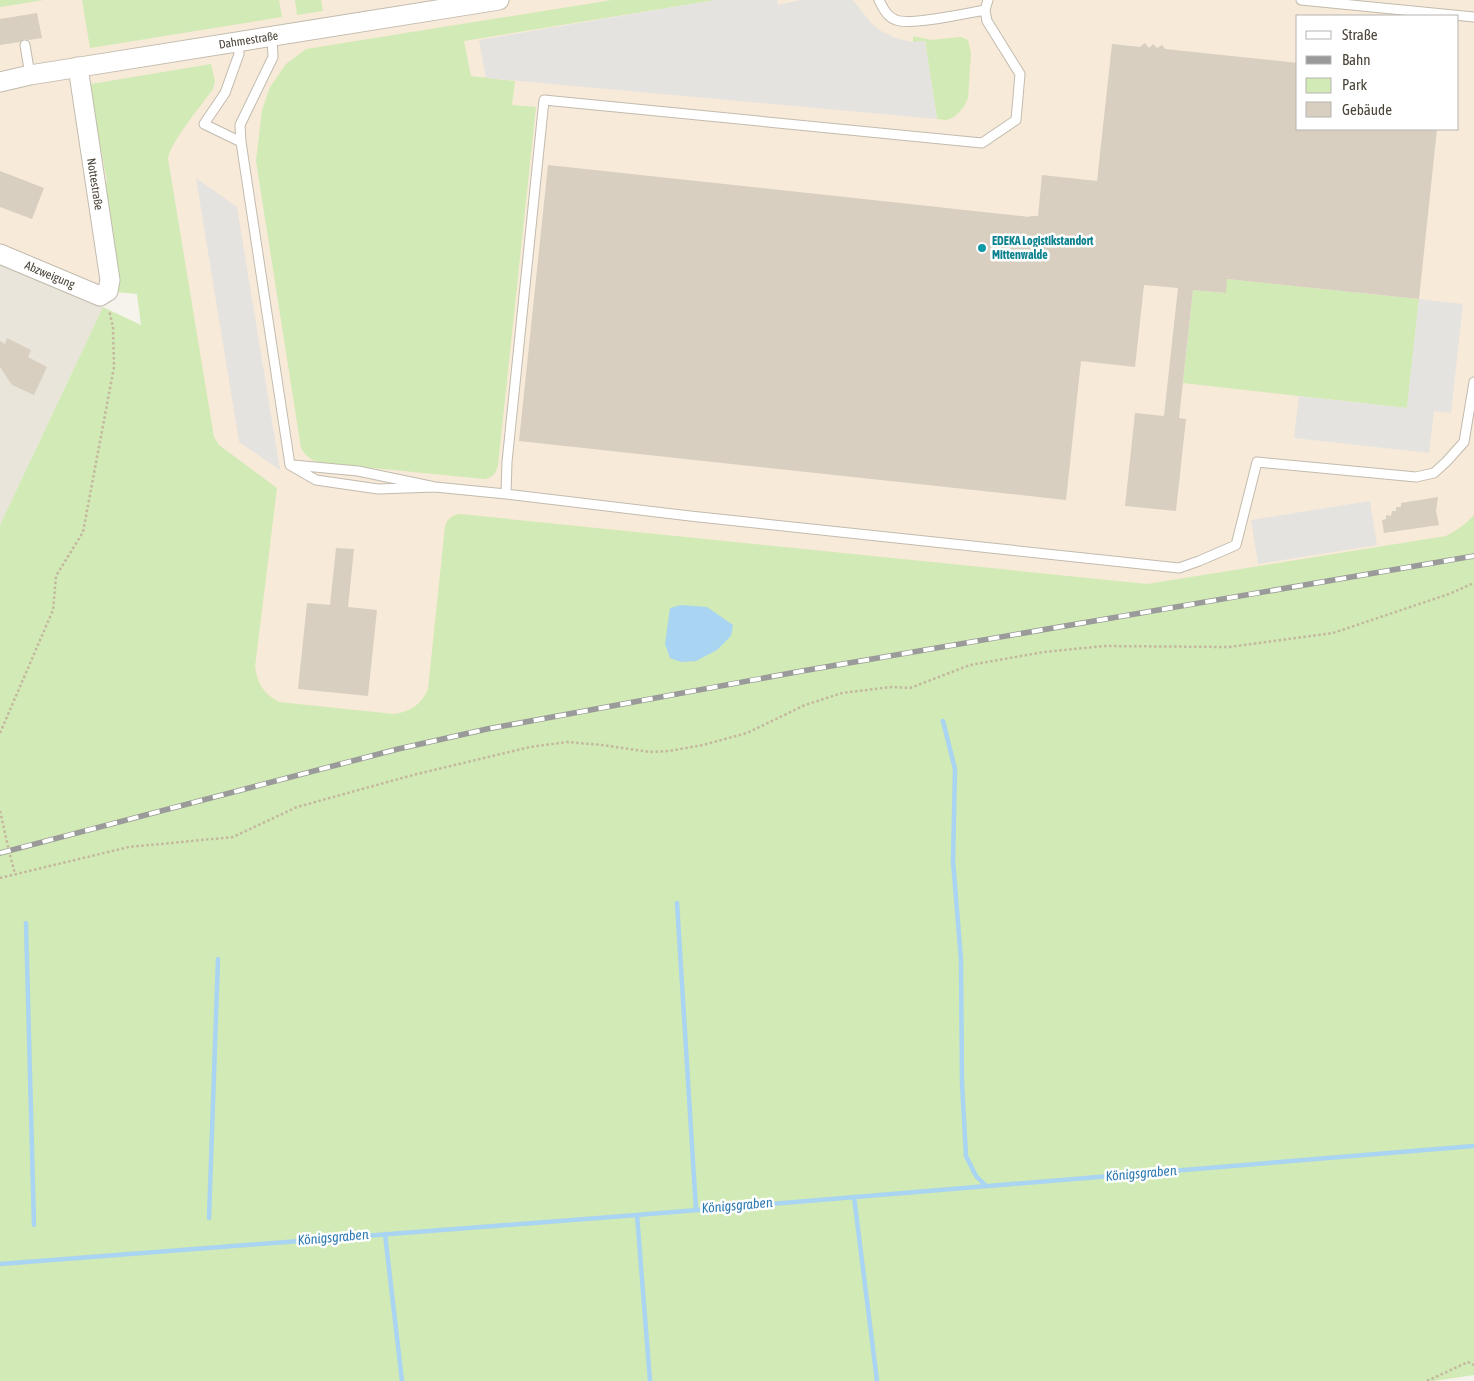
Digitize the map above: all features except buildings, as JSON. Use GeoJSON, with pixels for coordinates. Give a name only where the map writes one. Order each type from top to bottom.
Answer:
{"type":"FeatureCollection","features":[{"type":"Feature","properties":{"kind":"street","name":"Dahmestraße"},"geometry":{"type":"LineString","coordinates":[[0,82],[30,75],[499,0]]}},
{"type":"Feature","properties":{"kind":"street","name":"Nottestraße"},"geometry":{"type":"LineString","coordinates":[[78,68],[110,280],[108,291],[103,294]]}},
{"type":"Feature","properties":{"kind":"street","name":"Abzweigung"},"geometry":{"type":"LineString","coordinates":[[0,254],[103,294]]}},
{"type":"Feature","properties":{"kind":"lane"},"geometry":{"type":"LineString","coordinates":[[879,0],[884,11],[895,20],[909,22],[985,10]]}},
{"type":"Feature","properties":{"kind":"lane"},"geometry":{"type":"LineString","coordinates":[[506,494],[507,462],[544,100],[982,143],[1016,120],[1020,74],[987,21],[985,10],[988,0]]}},
{"type":"Feature","properties":{"kind":"lane"},"geometry":{"type":"LineString","coordinates":[[1301,0],[1445,15]]}},
{"type":"Feature","properties":{"kind":"lane"},"geometry":{"type":"LineString","coordinates":[[1459,16],[1474,18]]}},
{"type":"Feature","properties":{"kind":"lane"},"geometry":{"type":"LineString","coordinates":[[272,37],[273,57],[240,125],[240,142],[290,465]]}},
{"type":"Feature","properties":{"kind":"lane"},"geometry":{"type":"LineString","coordinates":[[238,42],[239,54],[226,93],[204,124],[240,142]]}},
{"type":"Feature","properties":{"kind":"lane"},"geometry":{"type":"LineString","coordinates":[[24,46],[30,75]]}},
{"type":"Feature","properties":{"kind":"lane"},"geometry":{"type":"LineString","coordinates":[[290,465],[358,471],[435,487],[1179,568],[1236,545],[1257,462],[1416,477],[1434,472],[1464,442],[1474,382]]}},
{"type":"Feature","properties":{"kind":"lane"},"geometry":{"type":"LineString","coordinates":[[290,465],[316,480],[378,489],[435,487]]}},
{"type":"Feature","properties":{"kind":"path"},"geometry":{"type":"LineString","coordinates":[[0,734],[53,610],[56,576],[83,532],[114,367],[113,327],[103,294]]}},
{"type":"Feature","properties":{"kind":"path"},"geometry":{"type":"LineString","coordinates":[[0,878],[129,848],[234,837],[297,807],[413,775],[530,747],[567,742],[650,752],[703,745],[747,733],[805,705],[842,693],[891,687],[910,688],[970,665],[1044,652],[1103,646],[1228,647],[1333,633],[1449,594],[1474,583]]}},
{"type":"Feature","properties":{"kind":"path"},"geometry":{"type":"LineString","coordinates":[[0,811],[15,874]]}},
{"type":"Feature","properties":{"kind":"path"},"geometry":{"type":"LineString","coordinates":[[1427,1381],[1468,1362],[1474,1365]]}},
{"type":"Feature","properties":{"kind":"shaded area"},"geometry":{"type":"Polygon","coordinates":[[[0,0],[1474,0],[1474,543],[235,772],[141,325],[137,294],[100,290],[0,247],[0,0]]]}},
{"type":"Feature","properties":{"kind":"shaded area"},"geometry":{"type":"Polygon","coordinates":[[[716,0],[777,0],[778,5],[801,0],[853,0],[872,24],[881,31],[895,38],[912,42],[925,41],[937,119],[486,78],[479,40],[716,0]]]}},
{"type":"Feature","properties":{"kind":"shaded area"},"geometry":{"type":"Polygon","coordinates":[[[196,178],[237,207],[280,470],[239,442],[196,178]]]}},
{"type":"Feature","properties":{"kind":"shaded area"},"geometry":{"type":"Polygon","coordinates":[[[0,261],[103,307],[0,525],[0,261]]]}},
{"type":"Feature","properties":{"kind":"shaded area"},"geometry":{"type":"Polygon","coordinates":[[[1419,299],[1463,304],[1451,413],[1434,411],[1429,453],[1294,438],[1299,396],[1407,408],[1419,299]]]}},
{"type":"Feature","properties":{"kind":"shaded area"},"geometry":{"type":"Polygon","coordinates":[[[1370,501],[1377,545],[1258,564],[1251,520],[1370,501]]]}},
{"type":"Feature","properties":{"kind":"green space"},"geometry":{"type":"Polygon","coordinates":[[[0,0],[44,0],[0,7],[0,0]]]}},
{"type":"Feature","properties":{"kind":"green space"},"geometry":{"type":"Polygon","coordinates":[[[82,0],[279,0],[282,17],[90,48],[82,0]]]}},
{"type":"Feature","properties":{"kind":"green space"},"geometry":{"type":"Polygon","coordinates":[[[295,0],[321,0],[323,11],[297,15],[295,0]]]}},
{"type":"Feature","properties":{"kind":"green space"},"geometry":{"type":"Polygon","coordinates":[[[612,0],[716,0],[464,41],[471,76],[515,81],[512,105],[536,107],[498,465],[495,473],[490,478],[484,479],[323,463],[310,458],[301,448],[256,161],[262,110],[270,87],[286,64],[306,49],[612,0]]]}},
{"type":"Feature","properties":{"kind":"green space"},"geometry":{"type":"Polygon","coordinates":[[[913,36],[931,40],[961,37],[968,40],[971,53],[968,98],[962,109],[949,119],[937,119],[925,41],[913,42],[913,36]]]}},
{"type":"Feature","properties":{"kind":"green space"},"geometry":{"type":"Polygon","coordinates":[[[211,64],[215,81],[213,89],[180,134],[168,159],[214,437],[219,445],[277,488],[255,667],[262,688],[279,702],[394,714],[410,709],[419,703],[428,689],[445,526],[451,517],[460,514],[1147,584],[1446,536],[1461,527],[1474,515],[1474,1375],[1434,1381],[0,1381],[0,525],[103,307],[141,325],[137,294],[116,292],[102,198],[107,180],[92,105],[91,84],[211,64]]]}},
{"type":"Feature","properties":{"kind":"green space"},"geometry":{"type":"Polygon","coordinates":[[[1227,279],[1419,299],[1407,408],[1183,383],[1193,290],[1225,293],[1227,279]]]}},
{"type":"Feature","properties":{"kind":"water"},"geometry":{"type":"Polygon","coordinates":[[[681,605],[707,607],[733,625],[731,636],[717,650],[696,661],[681,662],[670,658],[665,644],[670,608],[681,605]]]}},
{"type":"Feature","properties":{"kind":"waterway"},"geometry":{"type":"LineString","coordinates":[[943,721],[955,769],[953,861],[961,960],[962,1083],[966,1156],[976,1176],[986,1186]]}},
{"type":"Feature","properties":{"kind":"waterway"},"geometry":{"type":"LineString","coordinates":[[677,903],[696,1210]]}},
{"type":"Feature","properties":{"kind":"waterway"},"geometry":{"type":"LineString","coordinates":[[26,923],[34,1225]]}},
{"type":"Feature","properties":{"kind":"waterway"},"geometry":{"type":"LineString","coordinates":[[209,1218],[218,959]]}},
{"type":"Feature","properties":{"kind":"waterway","name":"Königsgraben"},"geometry":{"type":"LineString","coordinates":[[0,1264],[637,1215],[1474,1146]]}},
{"type":"Feature","properties":{"kind":"waterway"},"geometry":{"type":"LineString","coordinates":[[854,1197],[877,1381]]}},
{"type":"Feature","properties":{"kind":"waterway"},"geometry":{"type":"LineString","coordinates":[[637,1215],[650,1381]]}},
{"type":"Feature","properties":{"kind":"waterway"},"geometry":{"type":"LineString","coordinates":[[385,1234],[402,1381]]}},
{"type":"Feature","properties":{"kind":"railway"},"geometry":{"type":"LineString","coordinates":[[0,853],[398,749],[487,729],[802,671],[1474,556]]}},
{"type":"Feature","properties":{"kind":"place","name":"EDEKA Logistikstandort Mittenwalde"},"geometry":{"type":"Point","coordinates":[982,248]}}]}
